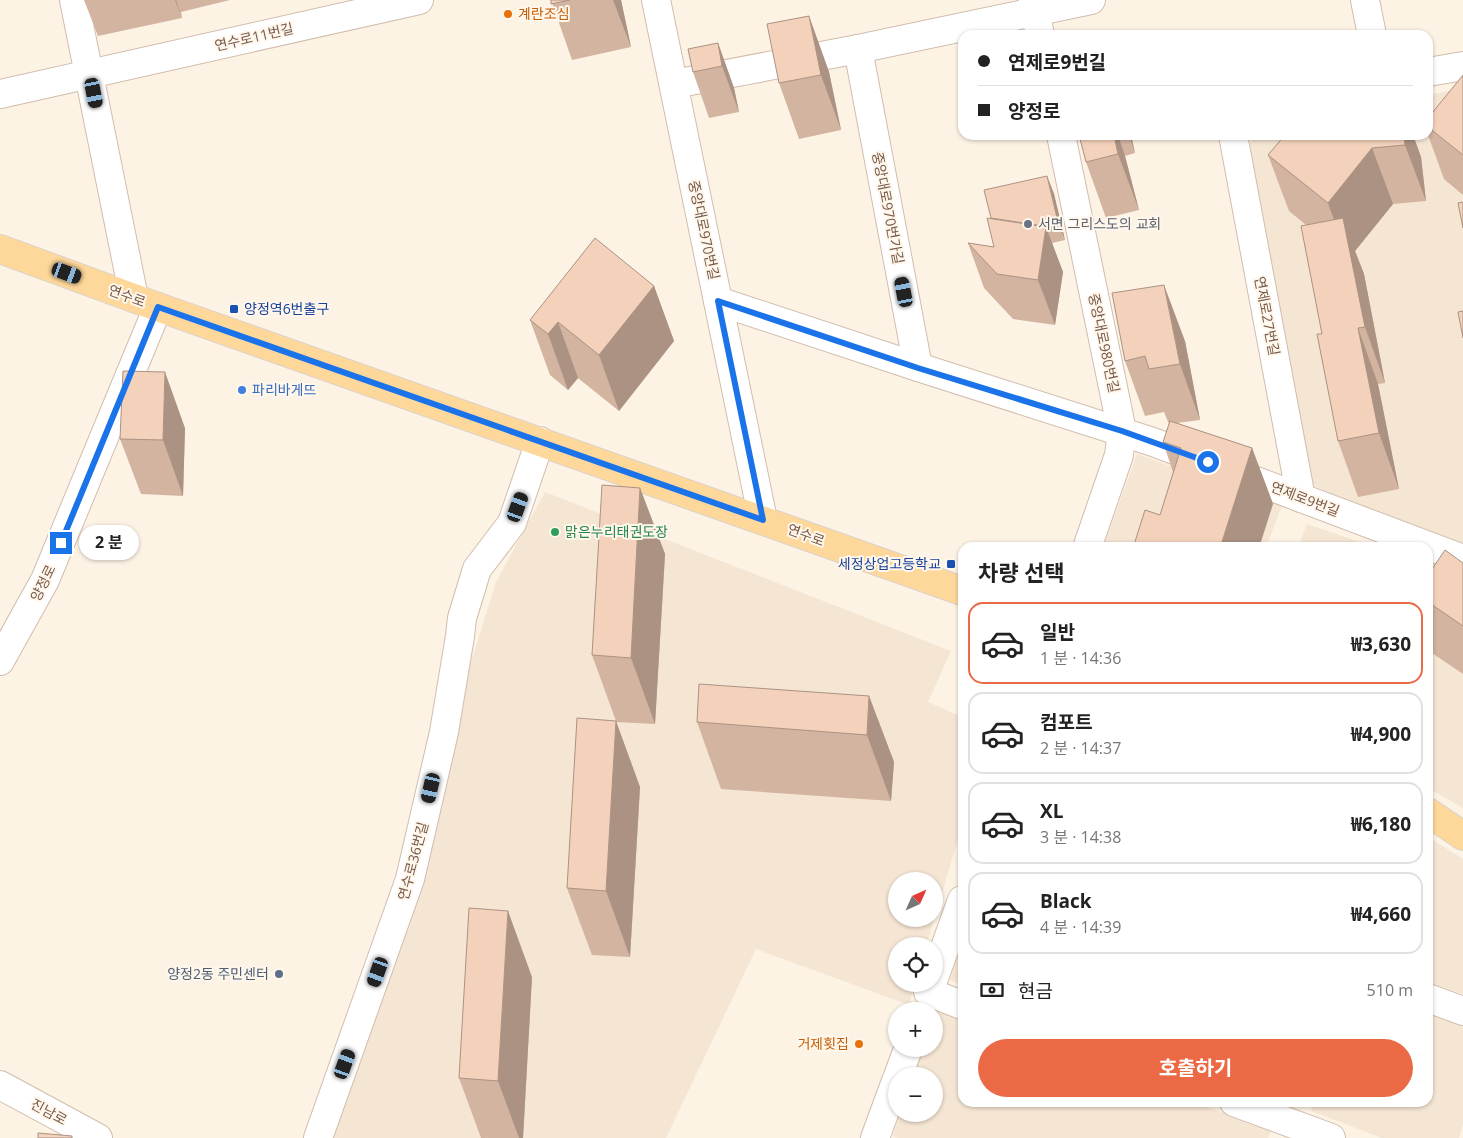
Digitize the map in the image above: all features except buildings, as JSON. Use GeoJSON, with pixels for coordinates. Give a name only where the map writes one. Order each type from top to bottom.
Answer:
{"type":"FeatureCollection","features":[{"type":"Feature","properties":{"kind":"main road","name":"연수로"},"geometry":{"type":"LineString","coordinates":[[0,248],[146,302],[958,590]]}},
{"type":"Feature","properties":{"kind":"main road"},"geometry":{"type":"LineString","coordinates":[[1433,815],[1463,836]]}},
{"type":"Feature","properties":{"kind":"street"},"geometry":{"type":"LineString","coordinates":[[74,0],[90,74],[146,302]]}},
{"type":"Feature","properties":{"kind":"street","name":"연수로11번길"},"geometry":{"type":"LineString","coordinates":[[0,94],[419,0]]}},
{"type":"Feature","properties":{"kind":"street","name":"중앙대로970번길"},"geometry":{"type":"LineString","coordinates":[[656,0],[763,520]]}},
{"type":"Feature","properties":{"kind":"street"},"geometry":{"type":"LineString","coordinates":[[960,30],[1036,16],[1091,0]]}},
{"type":"Feature","properties":{"kind":"street"},"geometry":{"type":"LineString","coordinates":[[1365,0],[1371,30]]}},
{"type":"Feature","properties":{"kind":"street"},"geometry":{"type":"LineString","coordinates":[[674,84],[958,30]]}},
{"type":"Feature","properties":{"kind":"street","name":"중앙대로970번가길"},"geometry":{"type":"LineString","coordinates":[[858,49],[918,368]]}},
{"type":"Feature","properties":{"kind":"street"},"geometry":{"type":"LineString","coordinates":[[1433,71],[1463,66]]}},
{"type":"Feature","properties":{"kind":"street","name":"중앙대로980번길"},"geometry":{"type":"LineString","coordinates":[[1062,140],[1122,431],[1119,455],[1089,542]]}},
{"type":"Feature","properties":{"kind":"street","name":"연제로27번길"},"geometry":{"type":"LineString","coordinates":[[1234,140],[1301,498]]}},
{"type":"Feature","properties":{"kind":"street","name":"연제로9번길"},"geometry":{"type":"LineString","coordinates":[[718,301],[918,368],[1122,431],[1418,542]]}},
{"type":"Feature","properties":{"kind":"street","name":"양정로"},"geometry":{"type":"LineString","coordinates":[[0,661],[46,580],[146,302]]}},
{"type":"Feature","properties":{"kind":"street","name":"연수로36번길"},"geometry":{"type":"LineString","coordinates":[[318,1138],[410,880],[444,732],[462,618],[477,569],[512,522],[540,441]]}},
{"type":"Feature","properties":{"kind":"street","name":"연제로9번길"},"geometry":{"type":"LineString","coordinates":[[1433,548],[1463,559]]}},
{"type":"Feature","properties":{"kind":"street"},"geometry":{"type":"LineString","coordinates":[[943,952],[958,911]]}},
{"type":"Feature","properties":{"kind":"street"},"geometry":{"type":"LineString","coordinates":[[931,992],[958,1003]]}},
{"type":"Feature","properties":{"kind":"street"},"geometry":{"type":"LineString","coordinates":[[1433,1000],[1463,1011]]}},
{"type":"Feature","properties":{"kind":"street","name":"진남로"},"geometry":{"type":"LineString","coordinates":[[0,1085],[98,1138]]}},
{"type":"Feature","properties":{"kind":"street"},"geometry":{"type":"LineString","coordinates":[[876,1138],[888,1104]]}},
{"type":"Feature","properties":{"kind":"street"},"geometry":{"type":"LineString","coordinates":[[1249,1107],[1331,1138]]}},
{"type":"Feature","properties":{"kind":"shaded area"},"geometry":{"type":"Polygon","coordinates":[[[1463,88],[1463,548],[1337,498],[1312,484],[1246,150],[1252,140],[1433,140],[1433,94],[1463,88]]]}},
{"type":"Feature","properties":{"kind":"shaded area"},"geometry":{"type":"Polygon","coordinates":[[[1137,454],[1282,506],[1268,542],[1105,542],[1137,454]]]}},
{"type":"Feature","properties":{"kind":"shaded area"},"geometry":{"type":"Polygon","coordinates":[[[545,492],[951,651],[928,702],[958,715],[958,839],[943,889],[943,872],[888,872],[888,928],[931,928],[929,937],[888,937],[888,992],[913,992],[910,1002],[901,1002],[756,949],[666,1138],[323,1138],[496,582],[545,492]]]}},
{"type":"Feature","properties":{"kind":"shaded area"},"geometry":{"type":"Polygon","coordinates":[[[1307,524],[1360,542],[1300,542],[1307,524]]]}},
{"type":"Feature","properties":{"kind":"shaded area"},"geometry":{"type":"Polygon","coordinates":[[[1433,568],[1463,578],[1463,808],[1433,791],[1433,568]]]}},
{"type":"Feature","properties":{"kind":"shaded area"},"geometry":{"type":"Polygon","coordinates":[[[1433,840],[1463,859],[1463,994],[1433,984],[1433,840]]]}},
{"type":"Feature","properties":{"kind":"shaded area"},"geometry":{"type":"Polygon","coordinates":[[[958,955],[958,983],[950,980],[958,955]]]}},
{"type":"Feature","properties":{"kind":"shaded area"},"geometry":{"type":"Polygon","coordinates":[[[943,1011],[958,1016],[958,1107],[1207,1107],[1271,1130],[1268,1138],[897,1138],[893,1136],[897,1122],[943,1122],[943,1067],[914,1067],[917,1057],[943,1057],[943,1011]]]}},
{"type":"Feature","properties":{"kind":"shaded area"},"geometry":{"type":"Polygon","coordinates":[[[1433,1016],[1463,1026],[1463,1124],[1459,1138],[1382,1138],[1311,1111],[1312,1107],[1433,1107],[1433,1016]]]}},
{"type":"Feature","properties":{"kind":"place","name":"계란조심"},"geometry":{"type":"Point","coordinates":[508,14]}},
{"type":"Feature","properties":{"kind":"place","name":"서면 그리스도의 교회"},"geometry":{"type":"Point","coordinates":[1028,224]}},
{"type":"Feature","properties":{"kind":"place","name":"양정역6번출구"},"geometry":{"type":"Point","coordinates":[234,309]}},
{"type":"Feature","properties":{"kind":"place","name":"파리바게뜨"},"geometry":{"type":"Point","coordinates":[242,390]}},
{"type":"Feature","properties":{"kind":"place","name":"맑은누리태권도장"},"geometry":{"type":"Point","coordinates":[555,532]}},
{"type":"Feature","properties":{"kind":"place","name":"세정상업고등학교"},"geometry":{"type":"Point","coordinates":[951,564]}},
{"type":"Feature","properties":{"kind":"place","name":"양정2동 주민센터"},"geometry":{"type":"Point","coordinates":[279,974]}},
{"type":"Feature","properties":{"kind":"place","name":"거제횟집"},"geometry":{"type":"Point","coordinates":[859,1044]}},
{"type":"Feature","properties":{"kind":"route"},"geometry":{"type":"LineString","coordinates":[[61,543],[158,307],[763,520],[718,301],[918,368],[1122,431],[1208,462]]}}]}
